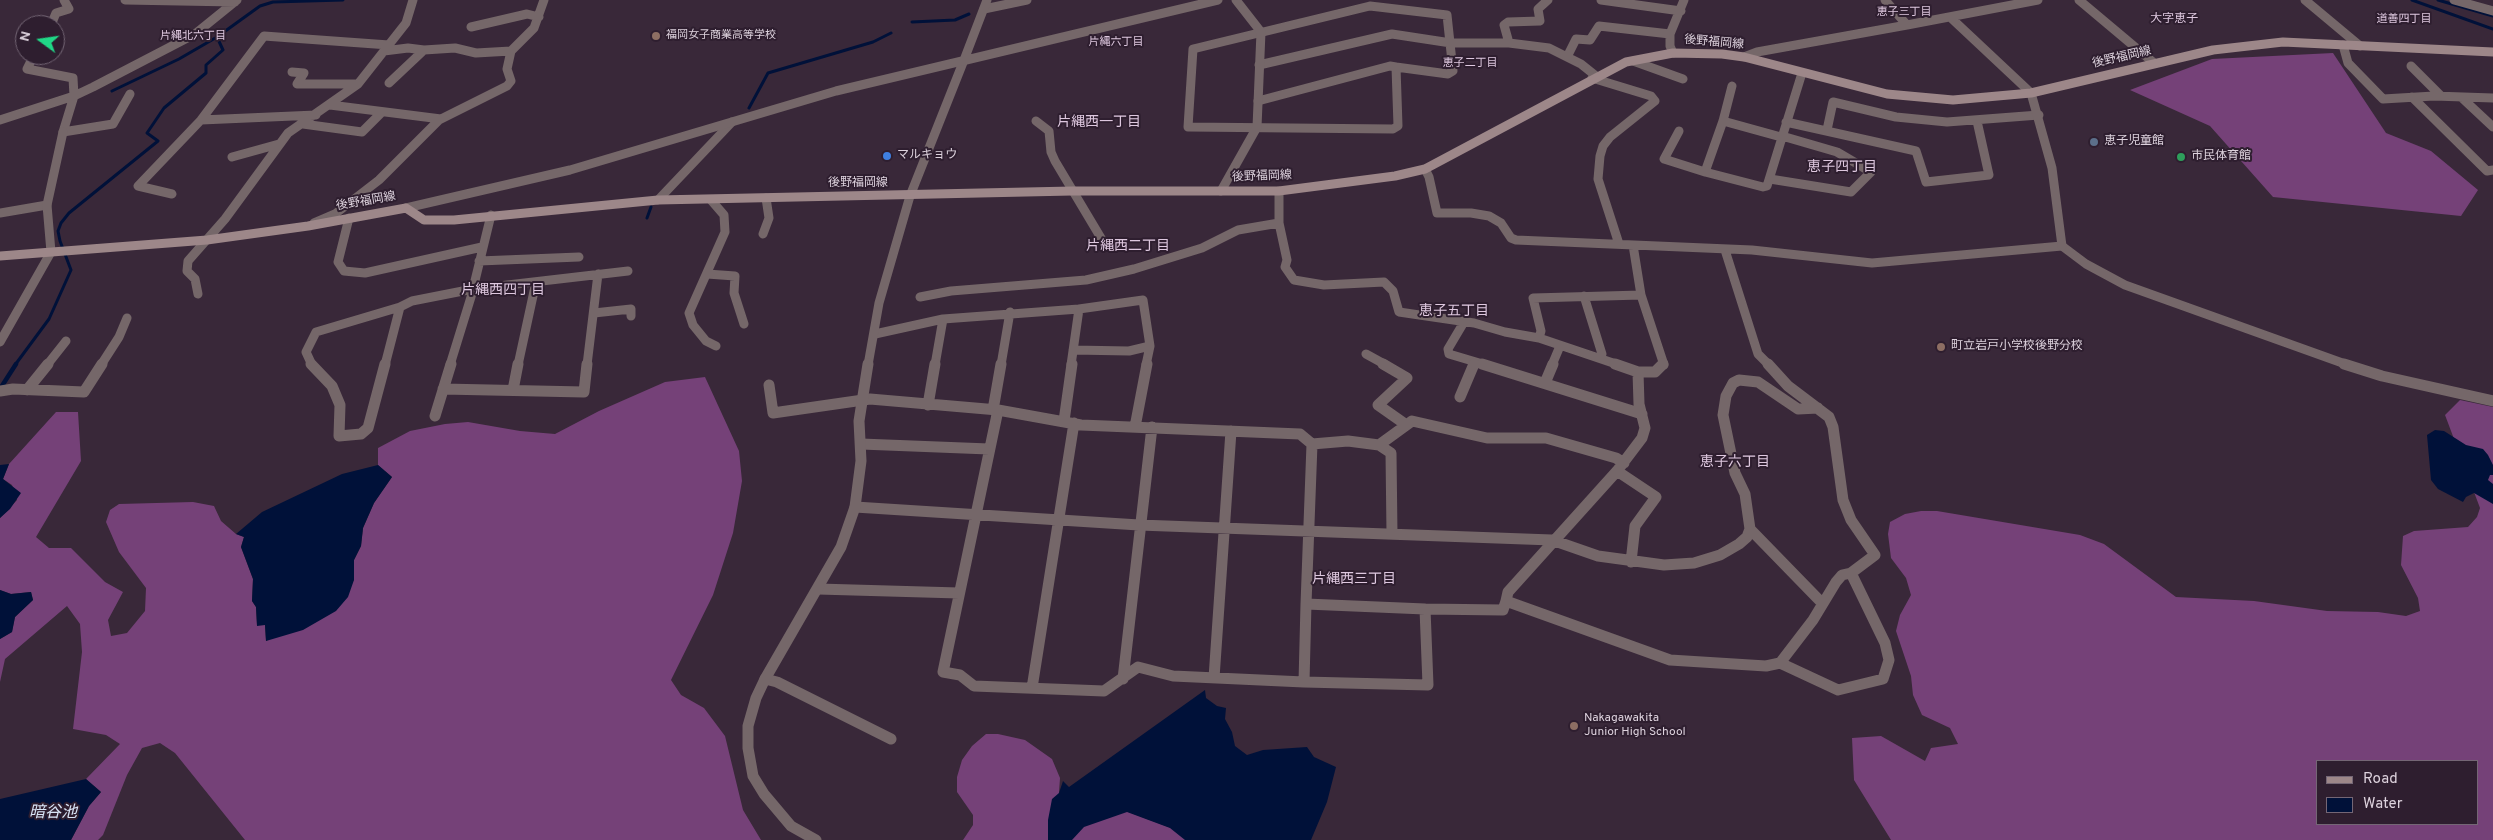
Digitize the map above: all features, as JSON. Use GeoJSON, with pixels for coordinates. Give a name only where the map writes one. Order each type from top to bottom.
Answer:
{"type":"FeatureCollection","features":[{"type":"Feature","properties":{"kind":"main road","name":"後野福岡線"},"geometry":{"type":"LineString","coordinates":[[0,256],[206,240],[308,226],[406,208],[424,220],[454,220],[658,200],[1072,191],[1279,192],[1395,176],[1425,169],[1594,77],[1633,60],[1673,53],[1722,54],[1744,58],[1861,89],[1918,98],[1987,98],[2031,93],[2213,50],[2283,42],[2493,52]]}},
{"type":"Feature","properties":{"kind":"street"},"geometry":{"type":"LineString","coordinates":[[55,15],[69,8],[64,0]]}},
{"type":"Feature","properties":{"kind":"street"},"geometry":{"type":"LineString","coordinates":[[125,0],[236,1]]}},
{"type":"Feature","properties":{"kind":"street"},"geometry":{"type":"LineString","coordinates":[[198,294],[195,279],[187,271],[186,266],[225,219],[288,133],[358,84],[406,23],[413,0]]}},
{"type":"Feature","properties":{"kind":"street"},"geometry":{"type":"LineString","coordinates":[[308,226],[335,214],[379,180],[441,120],[507,86],[511,81],[507,69],[511,51],[534,28],[544,0]]}},
{"type":"Feature","properties":{"kind":"street"},"geometry":{"type":"LineString","coordinates":[[816,840],[791,826],[778,812],[754,776],[748,748],[748,726],[756,698],[765,679],[841,547],[854,507],[860,478],[859,421],[879,303],[910,196],[987,0]]}},
{"type":"Feature","properties":{"kind":"street"},"geometry":{"type":"LineString","coordinates":[[984,8],[1027,0]]}},
{"type":"Feature","properties":{"kind":"street"},"geometry":{"type":"LineString","coordinates":[[406,208],[570,170],[836,91],[1218,0]]}},
{"type":"Feature","properties":{"kind":"street"},"geometry":{"type":"LineString","coordinates":[[1221,191],[1257,127],[1261,32],[1236,0]]}},
{"type":"Feature","properties":{"kind":"street"},"geometry":{"type":"LineString","coordinates":[[1509,43],[1504,25],[1508,22],[1540,22],[1538,9],[1548,0]]}},
{"type":"Feature","properties":{"kind":"street"},"geometry":{"type":"LineString","coordinates":[[1601,0],[1680,11]]}},
{"type":"Feature","properties":{"kind":"street"},"geometry":{"type":"LineString","coordinates":[[1673,53],[1670,46],[1670,34],[1684,0]]}},
{"type":"Feature","properties":{"kind":"street"},"geometry":{"type":"LineString","coordinates":[[1884,0],[1907,25]]}},
{"type":"Feature","properties":{"kind":"street"},"geometry":{"type":"LineString","coordinates":[[1744,58],[1757,52],[1800,46],[2038,0]]}},
{"type":"Feature","properties":{"kind":"street"},"geometry":{"type":"LineString","coordinates":[[2079,0],[2140,49],[2154,63]]}},
{"type":"Feature","properties":{"kind":"street"},"geometry":{"type":"LineString","coordinates":[[2305,0],[2360,46]]}},
{"type":"Feature","properties":{"kind":"street"},"geometry":{"type":"LineString","coordinates":[[2454,0],[2493,11]]}},
{"type":"Feature","properties":{"kind":"street"},"geometry":{"type":"LineString","coordinates":[[0,120],[74,96],[189,38],[236,1]]}},
{"type":"Feature","properties":{"kind":"street"},"geometry":{"type":"LineString","coordinates":[[1258,101],[1390,66],[1451,73],[1453,71],[1447,14],[1370,6],[1193,49],[1188,127],[1393,129],[1398,126],[1396,67]]}},
{"type":"Feature","properties":{"kind":"street"},"geometry":{"type":"LineString","coordinates":[[471,27],[527,14],[539,17]]}},
{"type":"Feature","properties":{"kind":"street"},"geometry":{"type":"LineString","coordinates":[[1950,17],[2031,93],[2039,116],[2054,177],[2062,246]]}},
{"type":"Feature","properties":{"kind":"street"},"geometry":{"type":"LineString","coordinates":[[1567,57],[1576,39],[1590,40],[1598,26],[1670,34]]}},
{"type":"Feature","properties":{"kind":"street"},"geometry":{"type":"LineString","coordinates":[[1259,65],[1392,34],[1451,43],[1509,43],[1549,48],[1581,64],[1594,77],[1651,96],[1655,100],[1605,142],[1600,156],[1598,179],[1619,244]]}},
{"type":"Feature","properties":{"kind":"street"},"geometry":{"type":"LineString","coordinates":[[172,194],[138,186],[201,120],[264,36],[387,48],[424,50],[455,48],[476,53],[511,51]]}},
{"type":"Feature","properties":{"kind":"street"},"geometry":{"type":"LineString","coordinates":[[2343,45],[2348,63],[2383,99],[2441,96],[2493,98]]}},
{"type":"Feature","properties":{"kind":"street"},"geometry":{"type":"LineString","coordinates":[[390,83],[424,50]]}},
{"type":"Feature","properties":{"kind":"street"},"geometry":{"type":"LineString","coordinates":[[1633,60],[1683,79]]}},
{"type":"Feature","properties":{"kind":"street"},"geometry":{"type":"LineString","coordinates":[[0,342],[51,252],[47,205],[63,132],[74,96],[73,78],[27,69],[29,65]]}},
{"type":"Feature","properties":{"kind":"street"},"geometry":{"type":"LineString","coordinates":[[2411,66],[2441,96]]}},
{"type":"Feature","properties":{"kind":"street"},"geometry":{"type":"LineString","coordinates":[[292,72],[304,72],[297,84],[358,84]]}},
{"type":"Feature","properties":{"kind":"street"},"geometry":{"type":"LineString","coordinates":[[1679,131],[1664,159],[1705,172],[1763,187],[1767,186],[1771,168],[1802,73]]}},
{"type":"Feature","properties":{"kind":"street"},"geometry":{"type":"LineString","coordinates":[[1705,172],[1723,121],[1732,86]]}},
{"type":"Feature","properties":{"kind":"street"},"geometry":{"type":"LineString","coordinates":[[63,132],[113,124],[130,94]]}},
{"type":"Feature","properties":{"kind":"street"},"geometry":{"type":"LineString","coordinates":[[2412,97],[2487,171],[2493,170]]}},
{"type":"Feature","properties":{"kind":"street"},"geometry":{"type":"LineString","coordinates":[[2461,97],[2493,127]]}},
{"type":"Feature","properties":{"kind":"street"},"geometry":{"type":"LineString","coordinates":[[1827,130],[1833,102],[1896,117],[1947,122],[2039,116]]}},
{"type":"Feature","properties":{"kind":"street"},"geometry":{"type":"LineString","coordinates":[[330,105],[441,120]]}},
{"type":"Feature","properties":{"kind":"street"},"geometry":{"type":"LineString","coordinates":[[303,124],[362,132],[382,112]]}},
{"type":"Feature","properties":{"kind":"street"},"geometry":{"type":"LineString","coordinates":[[201,120],[316,115]]}},
{"type":"Feature","properties":{"kind":"street"},"geometry":{"type":"LineString","coordinates":[[1036,120],[1049,132],[1051,152],[1101,238]]}},
{"type":"Feature","properties":{"kind":"street"},"geometry":{"type":"LineString","coordinates":[[1723,121],[1837,152],[1871,172],[1851,192],[1770,179]]}},
{"type":"Feature","properties":{"kind":"street"},"geometry":{"type":"LineString","coordinates":[[1786,122],[1916,151],[1926,182],[1990,175],[1977,121]]}},
{"type":"Feature","properties":{"kind":"street"},"geometry":{"type":"LineString","coordinates":[[658,200],[732,122]]}},
{"type":"Feature","properties":{"kind":"street"},"geometry":{"type":"LineString","coordinates":[[232,157],[280,144]]}},
{"type":"Feature","properties":{"kind":"street"},"geometry":{"type":"LineString","coordinates":[[1425,169],[1429,177],[1437,213],[1471,213],[1489,216],[1501,223],[1511,238],[1516,240],[1757,251],[1872,263],[2062,246],[2086,264],[2125,285],[2312,354],[2382,376],[2493,401]]}},
{"type":"Feature","properties":{"kind":"street"},"geometry":{"type":"LineString","coordinates":[[1279,192],[1280,223],[1287,260],[1285,267],[1294,280],[1305,284],[1324,285],[1384,282],[1393,291],[1399,312],[1464,322],[1539,338],[1638,372],[1655,372],[1664,366],[1641,295],[1633,245]]}},
{"type":"Feature","properties":{"kind":"street"},"geometry":{"type":"LineString","coordinates":[[763,234],[769,218],[766,198]]}},
{"type":"Feature","properties":{"kind":"street"},"geometry":{"type":"LineString","coordinates":[[711,200],[720,208],[726,222],[725,232],[690,307],[689,313],[693,325],[706,341],[716,346]]}},
{"type":"Feature","properties":{"kind":"street"},"geometry":{"type":"LineString","coordinates":[[0,213],[47,205]]}},
{"type":"Feature","properties":{"kind":"street"},"geometry":{"type":"LineString","coordinates":[[435,416],[473,289],[491,216]]}},
{"type":"Feature","properties":{"kind":"street"},"geometry":{"type":"LineString","coordinates":[[349,218],[338,262],[344,270],[365,272],[482,247]]}},
{"type":"Feature","properties":{"kind":"street"},"geometry":{"type":"LineString","coordinates":[[920,297],[951,291],[1086,280],[1134,269],[1202,248],[1238,230],[1280,223]]}},
{"type":"Feature","properties":{"kind":"street"},"geometry":{"type":"LineString","coordinates":[[1725,250],[1758,354],[1788,386],[1829,417],[1833,427],[1843,500],[1851,520],[1875,555],[1842,576],[1836,582],[1805,632],[1780,663]]}},
{"type":"Feature","properties":{"kind":"street"},"geometry":{"type":"LineString","coordinates":[[479,262],[579,257]]}},
{"type":"Feature","properties":{"kind":"street"},"geometry":{"type":"LineString","coordinates":[[400,307],[368,428],[361,434],[339,436],[340,405],[332,386],[312,366],[306,352],[316,332],[400,307],[412,300],[473,289],[628,271]]}},
{"type":"Feature","properties":{"kind":"street"},"geometry":{"type":"LineString","coordinates":[[443,389],[584,392],[598,274]]}},
{"type":"Feature","properties":{"kind":"street"},"geometry":{"type":"LineString","coordinates":[[707,274],[735,276],[734,293],[744,324]]}},
{"type":"Feature","properties":{"kind":"street"},"geometry":{"type":"LineString","coordinates":[[513,390],[536,282]]}},
{"type":"Feature","properties":{"kind":"street"},"geometry":{"type":"LineString","coordinates":[[1539,338],[1541,331],[1533,298],[1641,295]]}},
{"type":"Feature","properties":{"kind":"street"},"geometry":{"type":"LineString","coordinates":[[1584,296],[1602,354],[1600,358]]}},
{"type":"Feature","properties":{"kind":"street"},"geometry":{"type":"LineString","coordinates":[[875,334],[943,319],[1010,312],[1041,313],[1143,300],[1150,346],[1135,427]]}},
{"type":"Feature","properties":{"kind":"street"},"geometry":{"type":"LineString","coordinates":[[594,312],[631,309]]}},
{"type":"Feature","properties":{"kind":"street"},"geometry":{"type":"LineString","coordinates":[[1032,688],[1058,519],[1079,309]]}},
{"type":"Feature","properties":{"kind":"street"},"geometry":{"type":"LineString","coordinates":[[1010,312],[989,449],[942,672],[960,675],[969,680],[974,686],[1104,691],[1138,667],[1173,676],[1428,685],[1425,609]]}},
{"type":"Feature","properties":{"kind":"street"},"geometry":{"type":"LineString","coordinates":[[0,391],[84,392],[115,344],[127,318]]}},
{"type":"Feature","properties":{"kind":"street"},"geometry":{"type":"LineString","coordinates":[[928,405],[943,319]]}},
{"type":"Feature","properties":{"kind":"street"},"geometry":{"type":"LineString","coordinates":[[1464,322],[1448,348],[1449,354],[1642,414]]}},
{"type":"Feature","properties":{"kind":"street"},"geometry":{"type":"LineString","coordinates":[[26,390],[66,341]]}},
{"type":"Feature","properties":{"kind":"street"},"geometry":{"type":"LineString","coordinates":[[1074,350],[1129,351],[1150,346]]}},
{"type":"Feature","properties":{"kind":"street"},"geometry":{"type":"LineString","coordinates":[[1545,383],[1560,346]]}},
{"type":"Feature","properties":{"kind":"street"},"geometry":{"type":"LineString","coordinates":[[1366,354],[1406,378],[1378,406],[1405,424]]}},
{"type":"Feature","properties":{"kind":"street"},"geometry":{"type":"LineString","coordinates":[[1460,397],[1475,362]]}},
{"type":"Feature","properties":{"kind":"street"},"geometry":{"type":"LineString","coordinates":[[1306,604],[1504,610],[1508,592],[1552,540],[1621,467],[1642,438],[1646,428],[1639,404],[1638,372]]}},
{"type":"Feature","properties":{"kind":"street"},"geometry":{"type":"LineString","coordinates":[[854,507],[1139,525],[1552,540],[1586,554],[1631,562],[1677,565],[1707,560],[1732,549],[1747,537],[1750,529],[1744,494],[1735,473],[1724,427],[1723,404],[1733,383],[1739,380],[1758,382],[1798,409],[1818,408]]}},
{"type":"Feature","properties":{"kind":"street"},"geometry":{"type":"LineString","coordinates":[[769,385],[773,413],[862,399],[995,410],[1069,422],[1135,427],[1300,434],[1312,444],[1348,441],[1380,445],[1391,453],[1392,534]]}},
{"type":"Feature","properties":{"kind":"street"},"geometry":{"type":"LineString","coordinates":[[1380,445],[1405,424],[1412,421],[1487,438],[1546,438],[1616,458],[1621,467],[1656,497],[1646,508],[1635,526],[1631,562]]}},
{"type":"Feature","properties":{"kind":"street"},"geometry":{"type":"LineString","coordinates":[[1123,679],[1139,525],[1152,427]]}},
{"type":"Feature","properties":{"kind":"street"},"geometry":{"type":"LineString","coordinates":[[1214,678],[1231,431]]}},
{"type":"Feature","properties":{"kind":"street"},"geometry":{"type":"LineString","coordinates":[[860,444],[989,449]]}},
{"type":"Feature","properties":{"kind":"street"},"geometry":{"type":"LineString","coordinates":[[1304,682],[1312,444]]}},
{"type":"Feature","properties":{"kind":"street"},"geometry":{"type":"LineString","coordinates":[[1750,529],[1822,603]]}},
{"type":"Feature","properties":{"kind":"street"},"geometry":{"type":"LineString","coordinates":[[1506,601],[1670,660],[1766,666],[1780,663],[1838,690],[1883,679],[1889,660],[1885,643],[1851,572]]}},
{"type":"Feature","properties":{"kind":"street"},"geometry":{"type":"LineString","coordinates":[[818,589],[958,593]]}},
{"type":"Feature","properties":{"kind":"street"},"geometry":{"type":"LineString","coordinates":[[765,679],[777,682],[891,739]]}},
{"type":"Feature","properties":{"kind":"shaded area"},"geometry":{"type":"Polygon","coordinates":[[[2333,53],[2386,133],[2431,151],[2478,190],[2461,216],[2273,197],[2210,126],[2130,90],[2212,59],[2333,53]]]}},
{"type":"Feature","properties":{"kind":"shaded area"},"geometry":{"type":"Polygon","coordinates":[[[705,377],[739,451],[742,481],[733,533],[713,595],[671,680],[681,695],[704,708],[725,736],[743,810],[761,840],[245,840],[175,753],[160,743],[142,748],[127,775],[103,835],[98,840],[71,840],[89,806],[101,792],[86,779],[120,744],[106,735],[73,729],[82,652],[80,624],[67,606],[5,659],[0,682],[0,639],[12,632],[15,617],[33,600],[31,592],[11,594],[0,590],[0,518],[17,500],[12,485],[3,479],[9,464],[56,412],[78,412],[81,461],[36,537],[49,548],[71,548],[105,582],[123,592],[108,620],[111,636],[127,633],[145,611],[146,588],[119,552],[106,522],[110,510],[119,504],[193,502],[214,506],[221,521],[236,534],[244,537],[241,547],[253,579],[252,601],[256,607],[257,625],[265,625],[266,641],[354,580],[354,560],[361,546],[363,528],[374,503],[392,477],[378,465],[378,448],[410,431],[445,424],[468,422],[520,431],[555,434],[599,411],[665,382],[705,377]]]}},
{"type":"Feature","properties":{"kind":"shaded area"},"geometry":{"type":"Polygon","coordinates":[[[2460,400],[2493,407],[2493,840],[1891,840],[1854,780],[1852,738],[1881,736],[1925,761],[1931,748],[1958,744],[1950,728],[1922,715],[1913,695],[1911,676],[1896,631],[1900,615],[1911,595],[1906,578],[1891,558],[1888,534],[1890,522],[1905,514],[1937,511],[2080,535],[2104,544],[2176,597],[2254,601],[2327,611],[2378,612],[2406,616],[2420,611],[2418,598],[2401,565],[2403,536],[2414,531],[2468,527],[2477,517],[2480,508],[2445,415],[2460,400]]]}},
{"type":"Feature","properties":{"kind":"shaded area"},"geometry":{"type":"Polygon","coordinates":[[[986,734],[998,734],[1025,740],[1052,759],[1060,778],[1058,806],[1110,805],[1203,840],[963,840],[973,825],[973,815],[957,792],[957,777],[962,760],[972,746],[986,734]]]}},
{"type":"Feature","properties":{"kind":"water"},"geometry":{"type":"Polygon","coordinates":[[[2435,430],[2444,431],[2466,445],[2483,449],[2488,455],[2493,465],[2493,475],[2490,475],[2488,480],[2493,484],[2493,504],[2474,493],[2466,497],[2463,502],[2438,489],[2431,480],[2427,435],[2435,430]]]}},
{"type":"Feature","properties":{"kind":"water"},"geometry":{"type":"Polygon","coordinates":[[[9,464],[3,479],[21,493],[10,509],[0,518],[0,465],[9,464]]]}},
{"type":"Feature","properties":{"kind":"water"},"geometry":{"type":"Polygon","coordinates":[[[378,465],[392,477],[374,503],[363,528],[361,546],[354,560],[354,580],[348,597],[336,611],[303,630],[266,641],[265,625],[257,626],[256,607],[252,601],[253,579],[241,547],[244,537],[236,534],[262,512],[342,474],[378,465]]]}},
{"type":"Feature","properties":{"kind":"water"},"geometry":{"type":"Polygon","coordinates":[[[0,590],[11,594],[31,592],[33,600],[15,617],[12,632],[0,639],[0,590]]]}},
{"type":"Feature","properties":{"kind":"water"},"geometry":{"type":"Polygon","coordinates":[[[1205,690],[1206,698],[1217,706],[1226,708],[1225,719],[1232,732],[1235,746],[1247,755],[1263,750],[1307,747],[1314,757],[1336,767],[1327,802],[1311,840],[1185,840],[1170,828],[1127,812],[1084,827],[1072,840],[1048,840],[1048,820],[1052,799],[1059,793],[1063,781],[1069,787],[1205,690]]]}},
{"type":"Feature","properties":{"kind":"water","name":"暗谷池"},"geometry":{"type":"Polygon","coordinates":[[[86,779],[101,792],[89,806],[71,840],[0,840],[0,799],[86,779]]]}},
{"type":"Feature","properties":{"kind":"waterway"},"geometry":{"type":"LineString","coordinates":[[217,37],[260,6],[273,2],[343,0]]}},
{"type":"Feature","properties":{"kind":"waterway"},"geometry":{"type":"LineString","coordinates":[[2412,0],[2493,29]]}},
{"type":"Feature","properties":{"kind":"waterway"},"geometry":{"type":"LineString","coordinates":[[2438,0],[2493,16]]}},
{"type":"Feature","properties":{"kind":"waterway"},"geometry":{"type":"LineString","coordinates":[[912,22],[955,20],[969,14]]}},
{"type":"Feature","properties":{"kind":"waterway"},"geometry":{"type":"LineString","coordinates":[[749,108],[768,73],[873,42],[891,33]]}},
{"type":"Feature","properties":{"kind":"waterway"},"geometry":{"type":"LineString","coordinates":[[15,365],[49,319],[71,270],[60,241],[58,231],[61,223],[69,213],[158,141],[147,133],[164,108],[206,73],[206,65],[223,50],[217,37]]}},
{"type":"Feature","properties":{"kind":"waterway"},"geometry":{"type":"LineString","coordinates":[[112,91],[179,59],[217,37]]}},
{"type":"Feature","properties":{"kind":"waterway"},"geometry":{"type":"LineString","coordinates":[[647,218],[651,207]]}},
{"type":"Feature","properties":{"kind":"waterway"},"geometry":{"type":"LineString","coordinates":[[0,389],[16,364]]}},
{"type":"Feature","properties":{"kind":"place","name":"福岡女子商業高等学校"},"geometry":{"type":"Point","coordinates":[656,36]}},
{"type":"Feature","properties":{"kind":"place","name":"恵子児童館"},"geometry":{"type":"Point","coordinates":[2094,142]}},
{"type":"Feature","properties":{"kind":"place","name":"マルキョウ"},"geometry":{"type":"Point","coordinates":[887,156]}},
{"type":"Feature","properties":{"kind":"place","name":"市民体育館"},"geometry":{"type":"Point","coordinates":[2181,157]}},
{"type":"Feature","properties":{"kind":"place","name":"町立岩戸小学校後野分校"},"geometry":{"type":"Point","coordinates":[1941,347]}},
{"type":"Feature","properties":{"kind":"place","name":"Nakagawakita Junior High School"},"geometry":{"type":"Point","coordinates":[1574,726]}},
{"type":"Feature","properties":{"kind":"district","name":"恵子三丁目"},"geometry":{"type":"Point","coordinates":[1904,13]}},
{"type":"Feature","properties":{"kind":"district","name":"大字恵子"},"geometry":{"type":"Point","coordinates":[2174,20]}},
{"type":"Feature","properties":{"kind":"district","name":"道善四丁目"},"geometry":{"type":"Point","coordinates":[2404,20]}},
{"type":"Feature","properties":{"kind":"district","name":"片縄北六丁目"},"geometry":{"type":"Point","coordinates":[193,37]}},
{"type":"Feature","properties":{"kind":"district","name":"片縄六丁目"},"geometry":{"type":"Point","coordinates":[1116,43]}},
{"type":"Feature","properties":{"kind":"district","name":"恵子二丁目"},"geometry":{"type":"Point","coordinates":[1470,64]}},
{"type":"Feature","properties":{"kind":"district","name":"片縄西一丁目"},"geometry":{"type":"Point","coordinates":[1099,123]}},
{"type":"Feature","properties":{"kind":"district","name":"恵子四丁目"},"geometry":{"type":"Point","coordinates":[1842,168]}},
{"type":"Feature","properties":{"kind":"district","name":"片縄西二丁目"},"geometry":{"type":"Point","coordinates":[1128,247]}},
{"type":"Feature","properties":{"kind":"district","name":"片縄西四丁目"},"geometry":{"type":"Point","coordinates":[503,291]}},
{"type":"Feature","properties":{"kind":"district","name":"恵子五丁目"},"geometry":{"type":"Point","coordinates":[1454,312]}},
{"type":"Feature","properties":{"kind":"district","name":"恵子六丁目"},"geometry":{"type":"Point","coordinates":[1735,463]}},
{"type":"Feature","properties":{"kind":"district","name":"片縄西三丁目"},"geometry":{"type":"Point","coordinates":[1354,580]}}]}
